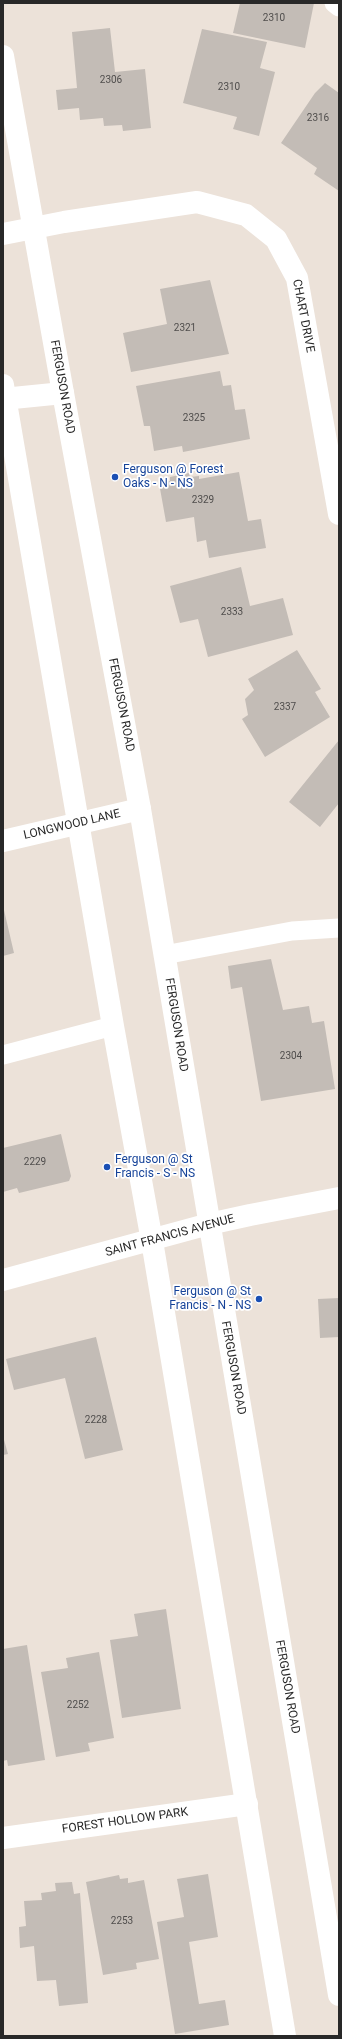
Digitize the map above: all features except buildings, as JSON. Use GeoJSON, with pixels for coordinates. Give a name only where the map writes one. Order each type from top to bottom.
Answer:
{"type":"FeatureCollection","features":[{"type":"Feature","properties":{"kind":"main road","name":"FERGUSON ROAD"},"geometry":{"type":"LineString","coordinates":[[3,56],[63,393],[140,809],[339,1995]]}},
{"type":"Feature","properties":{"kind":"main road","name":"CHART DRIVE"},"geometry":{"type":"LineString","coordinates":[[3,234],[34,227],[197,202],[246,215],[276,239],[297,278],[339,514]]}},
{"type":"Feature","properties":{"kind":"main road"},"geometry":{"type":"LineString","coordinates":[[63,393],[4,395],[113,1026],[152,1241],[285,2036]]}},
{"type":"Feature","properties":{"kind":"main road","name":"LONGWOOD LANE"},"geometry":{"type":"LineString","coordinates":[[3,841],[140,809]]}},
{"type":"Feature","properties":{"kind":"main road","name":"SAINT FRANCIS AVENUE"},"geometry":{"type":"LineString","coordinates":[[3,1280],[152,1241],[209,1224],[250,1214],[339,1198]]}},
{"type":"Feature","properties":{"kind":"main road","name":"FOREST HOLLOW PARK"},"geometry":{"type":"LineString","coordinates":[[3,1838],[247,1804]]}},
{"type":"Feature","properties":{"kind":"lane"},"geometry":{"type":"LineString","coordinates":[[334,3],[339,7]]}},
{"type":"Feature","properties":{"kind":"lane"},"geometry":{"type":"LineString","coordinates":[[164,955],[292,931],[339,928]]}},
{"type":"Feature","properties":{"kind":"lane"},"geometry":{"type":"LineString","coordinates":[[3,1055],[113,1026]]}},
{"type":"Feature","properties":{"kind":"place","name":"Ferguson @ Forest Oaks - N - NS"},"geometry":{"type":"Point","coordinates":[115,477]}},
{"type":"Feature","properties":{"kind":"place","name":"Ferguson @ St Francis - S - NS"},"geometry":{"type":"Point","coordinates":[107,1167]}},
{"type":"Feature","properties":{"kind":"place","name":"Ferguson @ St Francis - N - NS"},"geometry":{"type":"Point","coordinates":[259,1299]}}]}
